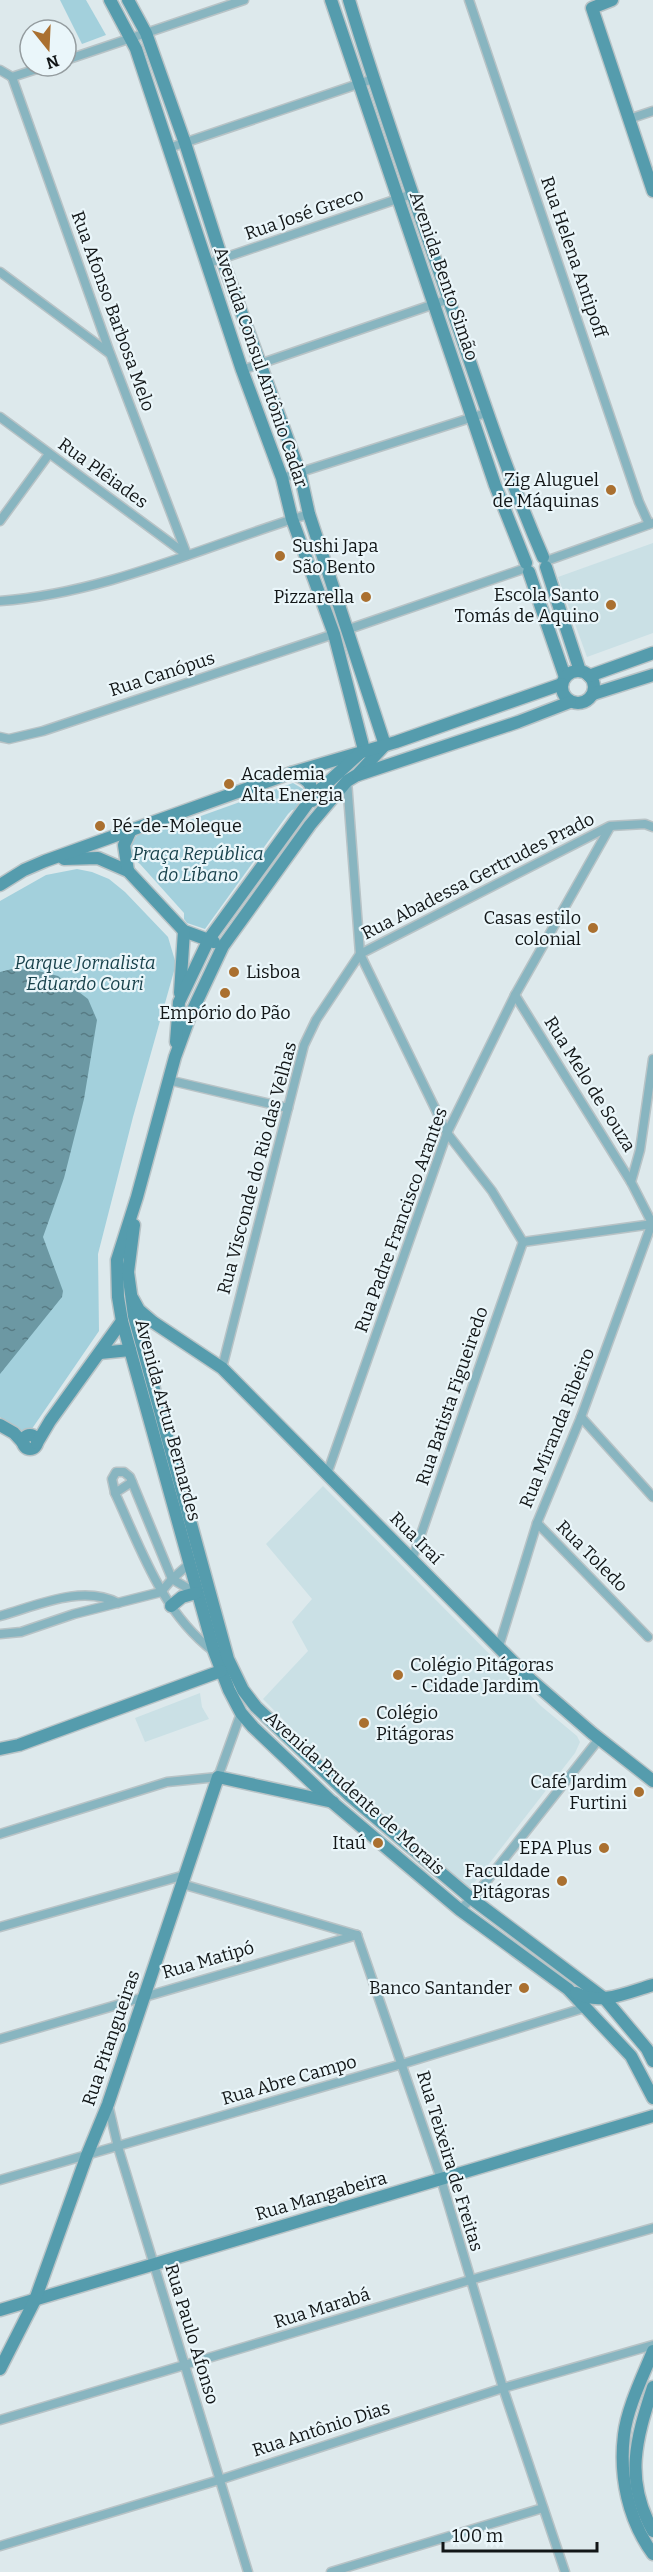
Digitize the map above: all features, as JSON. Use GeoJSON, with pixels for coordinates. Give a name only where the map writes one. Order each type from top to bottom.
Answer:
{"type":"FeatureCollection","features":[{"type":"Feature","properties":{"kind":"street","name":"Avenida Consul Antônio Cadar"},"geometry":{"type":"LineString","coordinates":[[110,0],[131,39],[242,370],[282,478],[292,519],[334,634],[364,750]]}},
{"type":"Feature","properties":{"kind":"street","name":"Avenida Consul Antônio Cadar"},"geometry":{"type":"LineString","coordinates":[[128,0],[146,33],[185,143],[222,259],[300,473],[309,514],[385,745]]}},
{"type":"Feature","properties":{"kind":"street"},"geometry":{"type":"LineString","coordinates":[[78,56],[244,0]]}},
{"type":"Feature","properties":{"kind":"street","name":"Avenida Bento Simão"},"geometry":{"type":"LineString","coordinates":[[331,0],[495,485],[527,568],[563,680]]}},
{"type":"Feature","properties":{"kind":"street","name":"Avenida Bento Simão"},"geometry":{"type":"LineString","coordinates":[[349,0],[373,79],[486,413],[514,491],[545,562],[585,673]]}},
{"type":"Feature","properties":{"kind":"street","name":"Rua Helena Antipoff"},"geometry":{"type":"LineString","coordinates":[[469,0],[639,502],[651,523]]}},
{"type":"Feature","properties":{"kind":"street"},"geometry":{"type":"LineString","coordinates":[[612,0],[590,4],[653,190]]}},
{"type":"Feature","properties":{"kind":"street"},"geometry":{"type":"LineString","coordinates":[[0,70],[12,77],[18,75]]}},
{"type":"Feature","properties":{"kind":"street","name":"Rua Afonso Barbosa Melo"},"geometry":{"type":"LineString","coordinates":[[12,77],[110,353],[187,555]]}},
{"type":"Feature","properties":{"kind":"street"},"geometry":{"type":"LineString","coordinates":[[169,148],[373,79]]}},
{"type":"Feature","properties":{"kind":"street"},"geometry":{"type":"LineString","coordinates":[[629,119],[653,111]]}},
{"type":"Feature","properties":{"kind":"street","name":"Rua José Greco"},"geometry":{"type":"LineString","coordinates":[[206,264],[412,194]]}},
{"type":"Feature","properties":{"kind":"street"},"geometry":{"type":"LineString","coordinates":[[0,272],[110,353]]}},
{"type":"Feature","properties":{"kind":"street"},"geometry":{"type":"LineString","coordinates":[[242,370],[449,299]]}},
{"type":"Feature","properties":{"kind":"street"},"geometry":{"type":"LineString","coordinates":[[282,478],[486,413]]}},
{"type":"Feature","properties":{"kind":"street","name":"Rua Plêiades"},"geometry":{"type":"LineString","coordinates":[[0,417],[187,555]]}},
{"type":"Feature","properties":{"kind":"street"},"geometry":{"type":"LineString","coordinates":[[0,521],[49,454]]}},
{"type":"Feature","properties":{"kind":"street"},"geometry":{"type":"LineString","coordinates":[[0,601],[38,598],[84,589],[309,514]]}},
{"type":"Feature","properties":{"kind":"street"},"geometry":{"type":"LineString","coordinates":[[348,629],[527,568],[539,574],[545,562],[651,523]]}},
{"type":"Feature","properties":{"kind":"street"},"geometry":{"type":"LineString","coordinates":[[527,568],[533,555],[545,562]]}},
{"type":"Feature","properties":{"kind":"street","name":"Rua Canópus"},"geometry":{"type":"LineString","coordinates":[[0,737],[9,739],[43,731],[334,634]]}},
{"type":"Feature","properties":{"kind":"street"},"geometry":{"type":"LineString","coordinates":[[0,885],[24,870],[45,861],[291,773],[385,745],[563,680],[569,673],[585,673],[653,653]]}},
{"type":"Feature","properties":{"kind":"street"},"geometry":{"type":"LineString","coordinates":[[585,673],[594,684],[593,694]]}},
{"type":"Feature","properties":{"kind":"street"},"geometry":{"type":"LineString","coordinates":[[650,679],[593,694],[585,702],[570,702],[352,778],[360,954],[447,1133],[492,1191],[523,1242],[652,1223]]}},
{"type":"Feature","properties":{"kind":"street"},"geometry":{"type":"LineString","coordinates":[[563,680],[563,695],[570,702]]}},
{"type":"Feature","properties":{"kind":"street","name":"Avenida Artur Bernardes"},"geometry":{"type":"LineString","coordinates":[[215,1613],[139,1337],[118,1297],[117,1260],[137,1197],[174,1057],[190,1016],[223,946],[310,825],[385,745]]}},
{"type":"Feature","properties":{"kind":"street","name":"Avenida Artur Bernardes"},"geometry":{"type":"LineString","coordinates":[[174,1057],[179,1002],[209,939],[313,796],[364,750]]}},
{"type":"Feature","properties":{"kind":"street"},"geometry":{"type":"LineString","coordinates":[[291,773],[307,778],[311,783],[313,796],[310,825]]}},
{"type":"Feature","properties":{"kind":"street"},"geometry":{"type":"LineString","coordinates":[[610,826],[645,824],[653,827]]}},
{"type":"Feature","properties":{"kind":"street","name":"Rua Abadessa Gertrudes Prado"},"geometry":{"type":"LineString","coordinates":[[360,954],[610,826]]}},
{"type":"Feature","properties":{"kind":"street","name":"Rua Padre Francisco Arantes"},"geometry":{"type":"LineString","coordinates":[[327,1474],[447,1133],[515,995],[610,826]]}},
{"type":"Feature","properties":{"kind":"street"},"geometry":{"type":"LineString","coordinates":[[128,871],[124,845],[131,830]]}},
{"type":"Feature","properties":{"kind":"street"},"geometry":{"type":"LineString","coordinates":[[45,861],[98,858],[128,871],[184,931],[223,946]]}},
{"type":"Feature","properties":{"kind":"street"},"geometry":{"type":"LineString","coordinates":[[0,875],[24,870]]}},
{"type":"Feature","properties":{"kind":"street"},"geometry":{"type":"LineString","coordinates":[[179,1002],[184,957],[184,931]]}},
{"type":"Feature","properties":{"kind":"street","name":"Rua Visconde do Rio das Velhas"},"geometry":{"type":"LineString","coordinates":[[222,1368],[304,1045],[316,1020],[360,954]]}},
{"type":"Feature","properties":{"kind":"street","name":"Rua Melo de Souza"},"geometry":{"type":"LineString","coordinates":[[515,995],[631,1182],[652,1223]]}},
{"type":"Feature","properties":{"kind":"street"},"geometry":{"type":"LineString","coordinates":[[631,1182],[640,1150],[653,1059]]}},
{"type":"Feature","properties":{"kind":"street"},"geometry":{"type":"LineString","coordinates":[[168,1080],[288,1108]]}},
{"type":"Feature","properties":{"kind":"street","name":"Avenida Artur Bernardes"},"geometry":{"type":"LineString","coordinates":[[137,1197],[129,1272],[130,1350],[214,1651]]}},
{"type":"Feature","properties":{"kind":"street","name":"Rua Miranda Ribeiro"},"geometry":{"type":"LineString","coordinates":[[499,1646],[537,1523],[580,1417],[652,1223]]}},
{"type":"Feature","properties":{"kind":"street","name":"Rua Batista Figueiredo"},"geometry":{"type":"LineString","coordinates":[[412,1560],[523,1242]]}},
{"type":"Feature","properties":{"kind":"street","name":"Rua Iraí"},"geometry":{"type":"LineString","coordinates":[[129,1290],[139,1310],[153,1322],[222,1368],[557,1705],[653,1781]]}},
{"type":"Feature","properties":{"kind":"street"},"geometry":{"type":"LineString","coordinates":[[0,1425],[30,1439],[50,1421],[128,1319],[153,1322]]}},
{"type":"Feature","properties":{"kind":"street"},"geometry":{"type":"LineString","coordinates":[[139,1337],[153,1322]]}},
{"type":"Feature","properties":{"kind":"street"},"geometry":{"type":"LineString","coordinates":[[100,1353],[130,1350]]}},
{"type":"Feature","properties":{"kind":"street"},"geometry":{"type":"LineString","coordinates":[[580,1417],[653,1497]]}},
{"type":"Feature","properties":{"kind":"street"},"geometry":{"type":"LineString","coordinates":[[132,1482],[115,1493],[112,1479],[116,1472],[124,1472],[132,1482],[172,1579],[196,1593],[215,1613]]}},
{"type":"Feature","properties":{"kind":"street","name":"Avenida Prudente de Morais"},"geometry":{"type":"LineString","coordinates":[[115,1493],[161,1592],[201,1642],[214,1651],[241,1713],[332,1802],[460,1910],[568,1989],[631,2056],[653,2098]]}},
{"type":"Feature","properties":{"kind":"street","name":"Rua Toledo"},"geometry":{"type":"LineString","coordinates":[[537,1523],[648,1637]]}},
{"type":"Feature","properties":{"kind":"street"},"geometry":{"type":"LineString","coordinates":[[0,1634],[21,1632],[74,1614],[161,1592],[189,1564]]}},
{"type":"Feature","properties":{"kind":"street"},"geometry":{"type":"LineString","coordinates":[[171,1606],[182,1597],[196,1593]]}},
{"type":"Feature","properties":{"kind":"street"},"geometry":{"type":"LineString","coordinates":[[0,1616],[64,1597],[107,1597],[118,1603]]}},
{"type":"Feature","properties":{"kind":"street","name":"Avenida Prudente de Morais"},"geometry":{"type":"LineString","coordinates":[[215,1613],[228,1659],[243,1690],[256,1707],[350,1796],[472,1899],[605,1999],[647,2049],[653,2061]]}},
{"type":"Feature","properties":{"kind":"street"},"geometry":{"type":"LineString","coordinates":[[0,1749],[19,1745],[221,1671]]}},
{"type":"Feature","properties":{"kind":"street","name":"Rua Pitangueiras"},"geometry":{"type":"LineString","coordinates":[[0,2368],[36,2300],[147,1995],[241,1713]]}},
{"type":"Feature","properties":{"kind":"street"},"geometry":{"type":"LineString","coordinates":[[460,1910],[472,1899],[599,1739]]}},
{"type":"Feature","properties":{"kind":"street"},"geometry":{"type":"LineString","coordinates":[[0,1833],[167,1782],[218,1777],[332,1802],[350,1796]]}},
{"type":"Feature","properties":{"kind":"street"},"geometry":{"type":"LineString","coordinates":[[0,1927],[184,1879],[357,1935]]}},
{"type":"Feature","properties":{"kind":"street","name":"Rua Matipó"},"geometry":{"type":"LineString","coordinates":[[0,2039],[357,1935]]}},
{"type":"Feature","properties":{"kind":"street","name":"Rua Teixeira de Freitas"},"geometry":{"type":"LineString","coordinates":[[357,1935],[441,2179],[503,2388],[564,2572]]}},
{"type":"Feature","properties":{"kind":"street"},"geometry":{"type":"LineString","coordinates":[[568,1989],[586,1998],[605,1999],[653,1985]]}},
{"type":"Feature","properties":{"kind":"street","name":"Rua Abre Campo"},"geometry":{"type":"LineString","coordinates":[[0,2180],[402,2064],[587,2007]]}},
{"type":"Feature","properties":{"kind":"street","name":"Rua Paulo Afonso"},"geometry":{"type":"LineString","coordinates":[[108,2104],[118,2147],[248,2572]]}},
{"type":"Feature","properties":{"kind":"street","name":"Rua Mangabeira"},"geometry":{"type":"LineString","coordinates":[[0,2310],[653,2116]]}},
{"type":"Feature","properties":{"kind":"street","name":"Rua Marabá"},"geometry":{"type":"LineString","coordinates":[[0,2420],[653,2228]]}},
{"type":"Feature","properties":{"kind":"street","name":"Rua Antônio Dias"},"geometry":{"type":"LineString","coordinates":[[0,2546],[219,2480],[503,2388],[653,2345]]}},
{"type":"Feature","properties":{"kind":"street"},"geometry":{"type":"LineString","coordinates":[[653,2351],[624,2434],[624,2484],[633,2518],[653,2554]]}},
{"type":"Feature","properties":{"kind":"street"},"geometry":{"type":"LineString","coordinates":[[653,2387],[637,2434],[636,2480],[653,2530]]}},
{"type":"Feature","properties":{"kind":"street"},"geometry":{"type":"LineString","coordinates":[[331,2572],[543,2508]]}},
{"type":"Feature","properties":{"kind":"shaded area","name":"Escola Santo Tomás de Aquino"},"geometry":{"type":"Polygon","coordinates":[[[653,543],[653,633],[587,657],[558,577],[653,543]]]}},
{"type":"Feature","properties":{"kind":"shaded area","name":"Colégio Pitágoras - Cidade Jardim"},"geometry":{"type":"Polygon","coordinates":[[[323,1486],[541,1706],[577,1736],[580,1742],[575,1753],[471,1887],[467,1886],[314,1751],[263,1699],[308,1651],[292,1622],[312,1599],[266,1544],[323,1486]]]}},
{"type":"Feature","properties":{"kind":"shaded area"},"geometry":{"type":"Polygon","coordinates":[[[200,1693],[202,1707],[209,1719],[145,1742],[135,1718],[200,1693]]]}},
{"type":"Feature","properties":{"kind":"green space"},"geometry":{"type":"Polygon","coordinates":[[[60,0],[86,0],[106,35],[82,44],[78,36],[78,18],[69,18],[60,0]]]}},
{"type":"Feature","properties":{"kind":"green space","name":"Praça República do Líbano"},"geometry":{"type":"Polygon","coordinates":[[[293,783],[303,789],[304,798],[297,809],[288,814],[205,929],[187,923],[184,913],[131,857],[131,843],[141,831],[148,835],[293,783]]]}},
{"type":"Feature","properties":{"kind":"green space","name":"Parque Jornalista Eduardo Couri"},"geometry":{"type":"Polygon","coordinates":[[[77,869],[109,879],[125,892],[168,937],[176,964],[98,1254],[99,1331],[27,1436],[24,1431],[11,1430],[0,1417],[0,901],[46,875],[77,869]]]}},
{"type":"Feature","properties":{"kind":"water"},"geometry":{"type":"Polygon","coordinates":[[[12,969],[34,970],[58,976],[88,999],[97,1020],[84,1099],[64,1178],[43,1237],[63,1291],[62,1297],[0,1374],[0,972],[12,969]]]}},
{"type":"Feature","properties":{"kind":"place","name":"Zig Aluguel de Máquinas"},"geometry":{"type":"Point","coordinates":[611,490]}},
{"type":"Feature","properties":{"kind":"place","name":"Sushi Japa São Bento"},"geometry":{"type":"Point","coordinates":[280,556]}},
{"type":"Feature","properties":{"kind":"place","name":"Pizzarella"},"geometry":{"type":"Point","coordinates":[366,597]}},
{"type":"Feature","properties":{"kind":"place","name":"Escola Santo Tomás de Aquino"},"geometry":{"type":"Point","coordinates":[611,605]}},
{"type":"Feature","properties":{"kind":"place","name":"Academia Alta Energia"},"geometry":{"type":"Point","coordinates":[229,784]}},
{"type":"Feature","properties":{"kind":"place","name":"Pé-de-Moleque"},"geometry":{"type":"Point","coordinates":[100,826]}},
{"type":"Feature","properties":{"kind":"place","name":"Casas estilo colonial"},"geometry":{"type":"Point","coordinates":[593,928]}},
{"type":"Feature","properties":{"kind":"place","name":"Lisboa"},"geometry":{"type":"Point","coordinates":[234,972]}},
{"type":"Feature","properties":{"kind":"place","name":"Empório do Pão"},"geometry":{"type":"Point","coordinates":[225,993]}},
{"type":"Feature","properties":{"kind":"place","name":"Colégio Pitágoras - Cidade Jardim"},"geometry":{"type":"Point","coordinates":[398,1675]}},
{"type":"Feature","properties":{"kind":"place","name":"Colégio Pitágoras"},"geometry":{"type":"Point","coordinates":[364,1723]}},
{"type":"Feature","properties":{"kind":"place","name":"Café Jardim Furtini"},"geometry":{"type":"Point","coordinates":[639,1792]}},
{"type":"Feature","properties":{"kind":"place","name":"Itaú"},"geometry":{"type":"Point","coordinates":[378,1843]}},
{"type":"Feature","properties":{"kind":"place","name":"EPA Plus"},"geometry":{"type":"Point","coordinates":[604,1848]}},
{"type":"Feature","properties":{"kind":"place","name":"Faculdade Pitágoras"},"geometry":{"type":"Point","coordinates":[562,1881]}},
{"type":"Feature","properties":{"kind":"place","name":"Banco Santander"},"geometry":{"type":"Point","coordinates":[524,1988]}}]}
